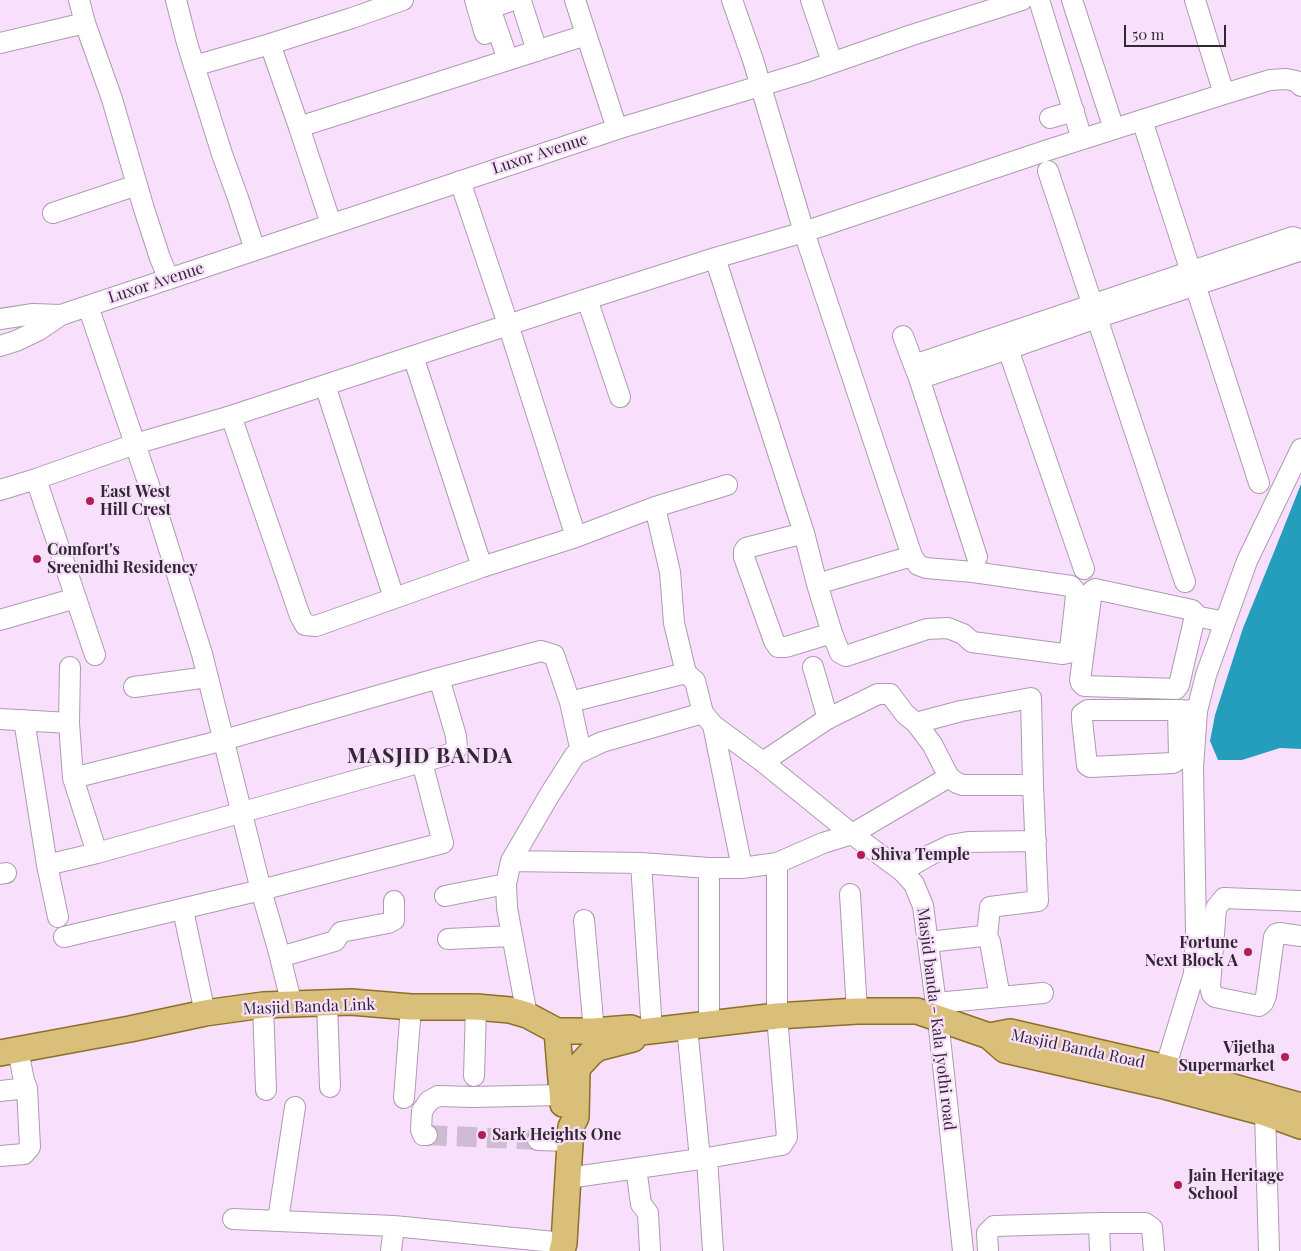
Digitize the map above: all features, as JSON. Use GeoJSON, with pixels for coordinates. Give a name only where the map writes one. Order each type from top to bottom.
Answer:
{"type":"FeatureCollection","features":[{"type":"Feature","properties":{"kind":"main road","name":"Masjid Banda Link"},"geometry":{"type":"LineString","coordinates":[[9,1051],[205,1013],[263,1005],[351,1002],[411,1007],[476,1007],[510,1010],[527,1015],[558,1032]]}},
{"type":"Feature","properties":{"kind":"main road"},"geometry":{"type":"LineString","coordinates":[[563,1247],[568,1178],[569,1116],[558,1032],[631,1028],[646,1032],[777,1016],[858,1010],[937,1011]]}},
{"type":"Feature","properties":{"kind":"main road","name":"Masjid Banda Road"},"geometry":{"type":"LineString","coordinates":[[937,1011],[989,1036],[1010,1032],[1163,1076],[1301,1106]]}},
{"type":"Feature","properties":{"kind":"main road"},"geometry":{"type":"LineString","coordinates":[[569,1116],[581,1063],[598,1048],[633,1039],[646,1032]]}},
{"type":"Feature","properties":{"kind":"main road","name":"Masjid Banda Road"},"geometry":{"type":"LineString","coordinates":[[1163,1076],[1301,1126]]}},
{"type":"Feature","properties":{"kind":"street"},"geometry":{"type":"LineString","coordinates":[[78,0],[84,23],[112,99],[160,258],[169,279]]}},
{"type":"Feature","properties":{"kind":"street"},"geometry":{"type":"LineString","coordinates":[[176,0],[194,66],[255,250]]}},
{"type":"Feature","properties":{"kind":"street"},"geometry":{"type":"LineString","coordinates":[[194,66],[270,44],[378,4],[403,0]]}},
{"type":"Feature","properties":{"kind":"street"},"geometry":{"type":"LineString","coordinates":[[474,0],[503,59]]}},
{"type":"Feature","properties":{"kind":"street"},"geometry":{"type":"LineString","coordinates":[[503,59],[491,11],[493,7],[513,0]]}},
{"type":"Feature","properties":{"kind":"street"},"geometry":{"type":"LineString","coordinates":[[519,0],[521,1],[536,47]]}},
{"type":"Feature","properties":{"kind":"street"},"geometry":{"type":"LineString","coordinates":[[575,0],[618,129]]}},
{"type":"Feature","properties":{"kind":"street"},"geometry":{"type":"LineString","coordinates":[[715,258],[804,533],[817,584],[840,653],[846,656],[927,629],[948,628],[963,634],[972,642],[1063,654],[1068,653],[1076,596],[1076,592],[1071,586],[973,572],[926,568],[918,565],[912,556],[804,232],[760,85],[732,0]]}},
{"type":"Feature","properties":{"kind":"street"},"geometry":{"type":"LineString","coordinates":[[811,0],[832,62]]}},
{"type":"Feature","properties":{"kind":"street","name":"Luxor Avenue"},"geometry":{"type":"LineString","coordinates":[[61,314],[618,129],[1022,0]]}},
{"type":"Feature","properties":{"kind":"street"},"geometry":{"type":"LineString","coordinates":[[1039,0],[1082,139]]}},
{"type":"Feature","properties":{"kind":"street"},"geometry":{"type":"LineString","coordinates":[[1072,0],[1114,129]]}},
{"type":"Feature","properties":{"kind":"street"},"geometry":{"type":"LineString","coordinates":[[1195,0],[1224,94]]}},
{"type":"Feature","properties":{"kind":"street"},"geometry":{"type":"LineString","coordinates":[[0,43],[84,23]]}},
{"type":"Feature","properties":{"kind":"street"},"geometry":{"type":"LineString","coordinates":[[300,127],[536,47],[586,35]]}},
{"type":"Feature","properties":{"kind":"street"},"geometry":{"type":"LineString","coordinates":[[270,44],[300,127],[331,224]]}},
{"type":"Feature","properties":{"kind":"street"},"geometry":{"type":"LineString","coordinates":[[0,490],[135,444],[231,416],[508,324],[715,258],[804,232],[1082,139],[1224,94],[1270,80],[1286,79],[1296,81],[1301,86]]}},
{"type":"Feature","properties":{"kind":"street"},"geometry":{"type":"LineString","coordinates":[[1050,118],[1074,111]]}},
{"type":"Feature","properties":{"kind":"street"},"geometry":{"type":"LineString","coordinates":[[1142,120],[1259,483]]}},
{"type":"Feature","properties":{"kind":"street"},"geometry":{"type":"LineString","coordinates":[[1048,171],[1185,582]]}},
{"type":"Feature","properties":{"kind":"street"},"geometry":{"type":"LineString","coordinates":[[460,181],[576,537]]}},
{"type":"Feature","properties":{"kind":"street"},"geometry":{"type":"LineString","coordinates":[[53,214],[137,185]]}},
{"type":"Feature","properties":{"kind":"street"},"geometry":{"type":"LineString","coordinates":[[1193,279],[1293,237],[1301,240]]}},
{"type":"Feature","properties":{"kind":"street"},"geometry":{"type":"LineString","coordinates":[[917,372],[920,362],[1094,311],[1193,279],[1299,251],[1301,248]]}},
{"type":"Feature","properties":{"kind":"street"},"geometry":{"type":"LineString","coordinates":[[587,299],[620,397]]}},
{"type":"Feature","properties":{"kind":"street"},"geometry":{"type":"LineString","coordinates":[[88,306],[150,485],[202,654],[261,890],[292,1004]]}},
{"type":"Feature","properties":{"kind":"street"},"geometry":{"type":"LineString","coordinates":[[917,372],[927,376],[1008,349],[1094,311]]}},
{"type":"Feature","properties":{"kind":"street"},"geometry":{"type":"LineString","coordinates":[[0,320],[33,314],[61,314]]}},
{"type":"Feature","properties":{"kind":"street"},"geometry":{"type":"LineString","coordinates":[[0,346],[39,330],[61,314]]}},
{"type":"Feature","properties":{"kind":"street"},"geometry":{"type":"LineString","coordinates":[[903,336],[917,372],[977,557]]}},
{"type":"Feature","properties":{"kind":"street"},"geometry":{"type":"LineString","coordinates":[[1008,349],[1084,569]]}},
{"type":"Feature","properties":{"kind":"street"},"geometry":{"type":"LineString","coordinates":[[413,356],[482,567]]}},
{"type":"Feature","properties":{"kind":"street"},"geometry":{"type":"LineString","coordinates":[[325,385],[394,598]]}},
{"type":"Feature","properties":{"kind":"street"},"geometry":{"type":"LineString","coordinates":[[231,416],[300,616],[305,625],[316,626],[482,567],[576,537],[655,507],[727,485]]}},
{"type":"Feature","properties":{"kind":"street"},"geometry":{"type":"LineString","coordinates":[[1188,710],[1088,710],[1082,714],[1087,765],[1090,767],[1173,763],[1178,760],[1188,710],[1206,675],[1247,562],[1301,449]]}},
{"type":"Feature","properties":{"kind":"street"},"geometry":{"type":"LineString","coordinates":[[36,479],[96,655]]}},
{"type":"Feature","properties":{"kind":"street"},"geometry":{"type":"LineString","coordinates":[[655,507],[670,572],[674,623],[686,673],[695,681],[708,719],[742,868]]}},
{"type":"Feature","properties":{"kind":"street"},"geometry":{"type":"LineString","coordinates":[[804,533],[746,548],[744,557],[774,641],[778,647],[786,647],[832,633]]}},
{"type":"Feature","properties":{"kind":"street"},"geometry":{"type":"LineString","coordinates":[[817,584],[912,556]]}},
{"type":"Feature","properties":{"kind":"street"},"geometry":{"type":"LineString","coordinates":[[1196,616],[1179,685],[1176,689],[1084,686],[1081,683],[1092,591],[1095,589],[1192,610],[1196,616],[1225,622]]}},
{"type":"Feature","properties":{"kind":"street"},"geometry":{"type":"LineString","coordinates":[[0,620],[76,598]]}},
{"type":"Feature","properties":{"kind":"street"},"geometry":{"type":"LineString","coordinates":[[74,778],[224,740],[439,678],[542,651],[554,655],[570,702],[581,752]]}},
{"type":"Feature","properties":{"kind":"street"},"geometry":{"type":"LineString","coordinates":[[813,667],[828,719]]}},
{"type":"Feature","properties":{"kind":"street"},"geometry":{"type":"LineString","coordinates":[[70,668],[70,723],[74,778],[97,853]]}},
{"type":"Feature","properties":{"kind":"street"},"geometry":{"type":"LineString","coordinates":[[570,702],[686,673]]}},
{"type":"Feature","properties":{"kind":"street"},"geometry":{"type":"LineString","coordinates":[[134,687],[208,677]]}},
{"type":"Feature","properties":{"kind":"street"},"geometry":{"type":"LineString","coordinates":[[47,865],[97,853],[450,754],[457,748],[456,736],[439,678]]}},
{"type":"Feature","properties":{"kind":"street"},"geometry":{"type":"LineString","coordinates":[[763,762],[828,719],[878,694],[890,694],[932,744],[949,777],[957,783],[963,785],[1033,785]]}},
{"type":"Feature","properties":{"kind":"street"},"geometry":{"type":"LineString","coordinates":[[916,723],[1031,698],[1038,901],[990,907],[987,937],[990,942],[1000,997]]}},
{"type":"Feature","properties":{"kind":"street"},"geometry":{"type":"LineString","coordinates":[[1163,1076],[1194,974],[1196,907],[1193,768],[1188,710]]}},
{"type":"Feature","properties":{"kind":"street"},"geometry":{"type":"LineString","coordinates":[[0,719],[70,723]]}},
{"type":"Feature","properties":{"kind":"street"},"geometry":{"type":"LineString","coordinates":[[527,1015],[512,936],[506,884],[511,861],[550,794],[575,755],[602,742],[708,719]]}},
{"type":"Feature","properties":{"kind":"street","name":"Masjid banda - Kala Jyothi road"},"geometry":{"type":"LineString","coordinates":[[708,719],[852,834],[902,871],[914,884],[923,906],[928,942],[963,1251]]}},
{"type":"Feature","properties":{"kind":"street"},"geometry":{"type":"LineString","coordinates":[[24,720],[47,865],[58,917]]}},
{"type":"Feature","properties":{"kind":"street"},"geometry":{"type":"LineString","coordinates":[[64,937],[183,910],[444,843],[422,762]]}},
{"type":"Feature","properties":{"kind":"street"},"geometry":{"type":"LineString","coordinates":[[511,861],[641,863],[709,868],[742,868],[777,863],[823,842],[852,834],[949,777]]}},
{"type":"Feature","properties":{"kind":"street"},"geometry":{"type":"LineString","coordinates":[[902,871],[930,854],[951,845],[968,842],[1036,840]]}},
{"type":"Feature","properties":{"kind":"street"},"geometry":{"type":"LineString","coordinates":[[641,863],[646,1032]]}},
{"type":"Feature","properties":{"kind":"street"},"geometry":{"type":"LineString","coordinates":[[568,1178],[703,1159],[782,1145],[787,1137],[777,1016],[777,863]]}},
{"type":"Feature","properties":{"kind":"street"},"geometry":{"type":"LineString","coordinates":[[709,868],[698,1026],[703,1159],[713,1251]]}},
{"type":"Feature","properties":{"kind":"street"},"geometry":{"type":"LineString","coordinates":[[446,896],[506,884]]}},
{"type":"Feature","properties":{"kind":"street"},"geometry":{"type":"LineString","coordinates":[[850,894],[858,1010]]}},
{"type":"Feature","properties":{"kind":"street"},"geometry":{"type":"LineString","coordinates":[[1301,901],[1224,898],[1216,908],[1210,986],[1212,994],[1215,997],[1259,1006],[1263,1003],[1266,996],[1274,937],[1279,933],[1301,936]]}},
{"type":"Feature","properties":{"kind":"street"},"geometry":{"type":"LineString","coordinates":[[280,957],[335,941],[342,932],[388,923],[394,920],[394,902]]}},
{"type":"Feature","properties":{"kind":"street"},"geometry":{"type":"LineString","coordinates":[[1196,907],[1216,908]]}},
{"type":"Feature","properties":{"kind":"street"},"geometry":{"type":"LineString","coordinates":[[183,910],[205,1013]]}},
{"type":"Feature","properties":{"kind":"street"},"geometry":{"type":"LineString","coordinates":[[584,920],[594,1031]]}},
{"type":"Feature","properties":{"kind":"street"},"geometry":{"type":"LineString","coordinates":[[448,938],[512,936]]}},
{"type":"Feature","properties":{"kind":"street"},"geometry":{"type":"LineString","coordinates":[[928,942],[987,937]]}},
{"type":"Feature","properties":{"kind":"street"},"geometry":{"type":"LineString","coordinates":[[937,1011],[1000,997],[1043,993]]}},
{"type":"Feature","properties":{"kind":"street"},"geometry":{"type":"LineString","coordinates":[[327,1003],[330,1087]]}},
{"type":"Feature","properties":{"kind":"street"},"geometry":{"type":"LineString","coordinates":[[263,1005],[266,1090]]}},
{"type":"Feature","properties":{"kind":"street"},"geometry":{"type":"LineString","coordinates":[[404,1098],[411,1007]]}},
{"type":"Feature","properties":{"kind":"street"},"geometry":{"type":"LineString","coordinates":[[474,1076],[476,1007]]}},
{"type":"Feature","properties":{"kind":"street"},"geometry":{"type":"LineString","coordinates":[[0,1156],[24,1154],[30,1147],[27,1088],[9,1051]]}},
{"type":"Feature","properties":{"kind":"street"},"geometry":{"type":"LineString","coordinates":[[0,1091],[27,1088]]}},
{"type":"Feature","properties":{"kind":"street"},"geometry":{"type":"LineString","coordinates":[[427,1135],[423,1135],[421,1130],[422,1111],[429,1101],[438,1096],[473,1097],[569,1116]]}},
{"type":"Feature","properties":{"kind":"street"},"geometry":{"type":"LineString","coordinates":[[278,1220],[295,1108]]}},
{"type":"Feature","properties":{"kind":"street"},"geometry":{"type":"LineString","coordinates":[[1265,1113],[1270,1251]]}},
{"type":"Feature","properties":{"kind":"street"},"geometry":{"type":"LineString","coordinates":[[538,1140],[569,1116]]}},
{"type":"Feature","properties":{"kind":"street"},"geometry":{"type":"LineString","coordinates":[[636,1168],[641,1204],[648,1212],[650,1251]]}},
{"type":"Feature","properties":{"kind":"street"},"geometry":{"type":"LineString","coordinates":[[234,1219],[394,1226],[563,1247]]}},
{"type":"Feature","properties":{"kind":"street"},"geometry":{"type":"LineString","coordinates":[[1099,1223],[1100,1251]]}},
{"type":"Feature","properties":{"kind":"street"},"geometry":{"type":"LineString","coordinates":[[988,1251],[987,1233],[994,1226],[1099,1223],[1145,1223],[1152,1228],[1154,1251]]}},
{"type":"Feature","properties":{"kind":"street"},"geometry":{"type":"LineString","coordinates":[[391,1251],[394,1226]]}},
{"type":"Feature","properties":{"kind":"water"},"geometry":{"type":"Polygon","coordinates":[[[1301,484],[1301,749],[1280,748],[1242,760],[1218,760],[1210,741],[1215,715],[1243,628],[1301,484]]]}},
{"type":"Feature","properties":{"kind":"tunnel"},"geometry":{"type":"LineString","coordinates":[[427,1135],[538,1140]]}},
{"type":"Feature","properties":{"kind":"place","name":"East West Hill Crest"},"geometry":{"type":"Point","coordinates":[90,501]}},
{"type":"Feature","properties":{"kind":"place","name":"Comfort's Sreenidhi Residency"},"geometry":{"type":"Point","coordinates":[37,559]}},
{"type":"Feature","properties":{"kind":"place","name":"Shiva Temple"},"geometry":{"type":"Point","coordinates":[861,855]}},
{"type":"Feature","properties":{"kind":"place","name":"Fortune Next Block A"},"geometry":{"type":"Point","coordinates":[1248,952]}},
{"type":"Feature","properties":{"kind":"place","name":"Vijetha Supermarket"},"geometry":{"type":"Point","coordinates":[1285,1057]}},
{"type":"Feature","properties":{"kind":"place","name":"Sark Heights One"},"geometry":{"type":"Point","coordinates":[482,1135]}},
{"type":"Feature","properties":{"kind":"place","name":"Jain Heritage School"},"geometry":{"type":"Point","coordinates":[1178,1185]}},
{"type":"Feature","properties":{"kind":"district","name":"MASJID BANDA"},"geometry":{"type":"Point","coordinates":[430,756]}}]}
